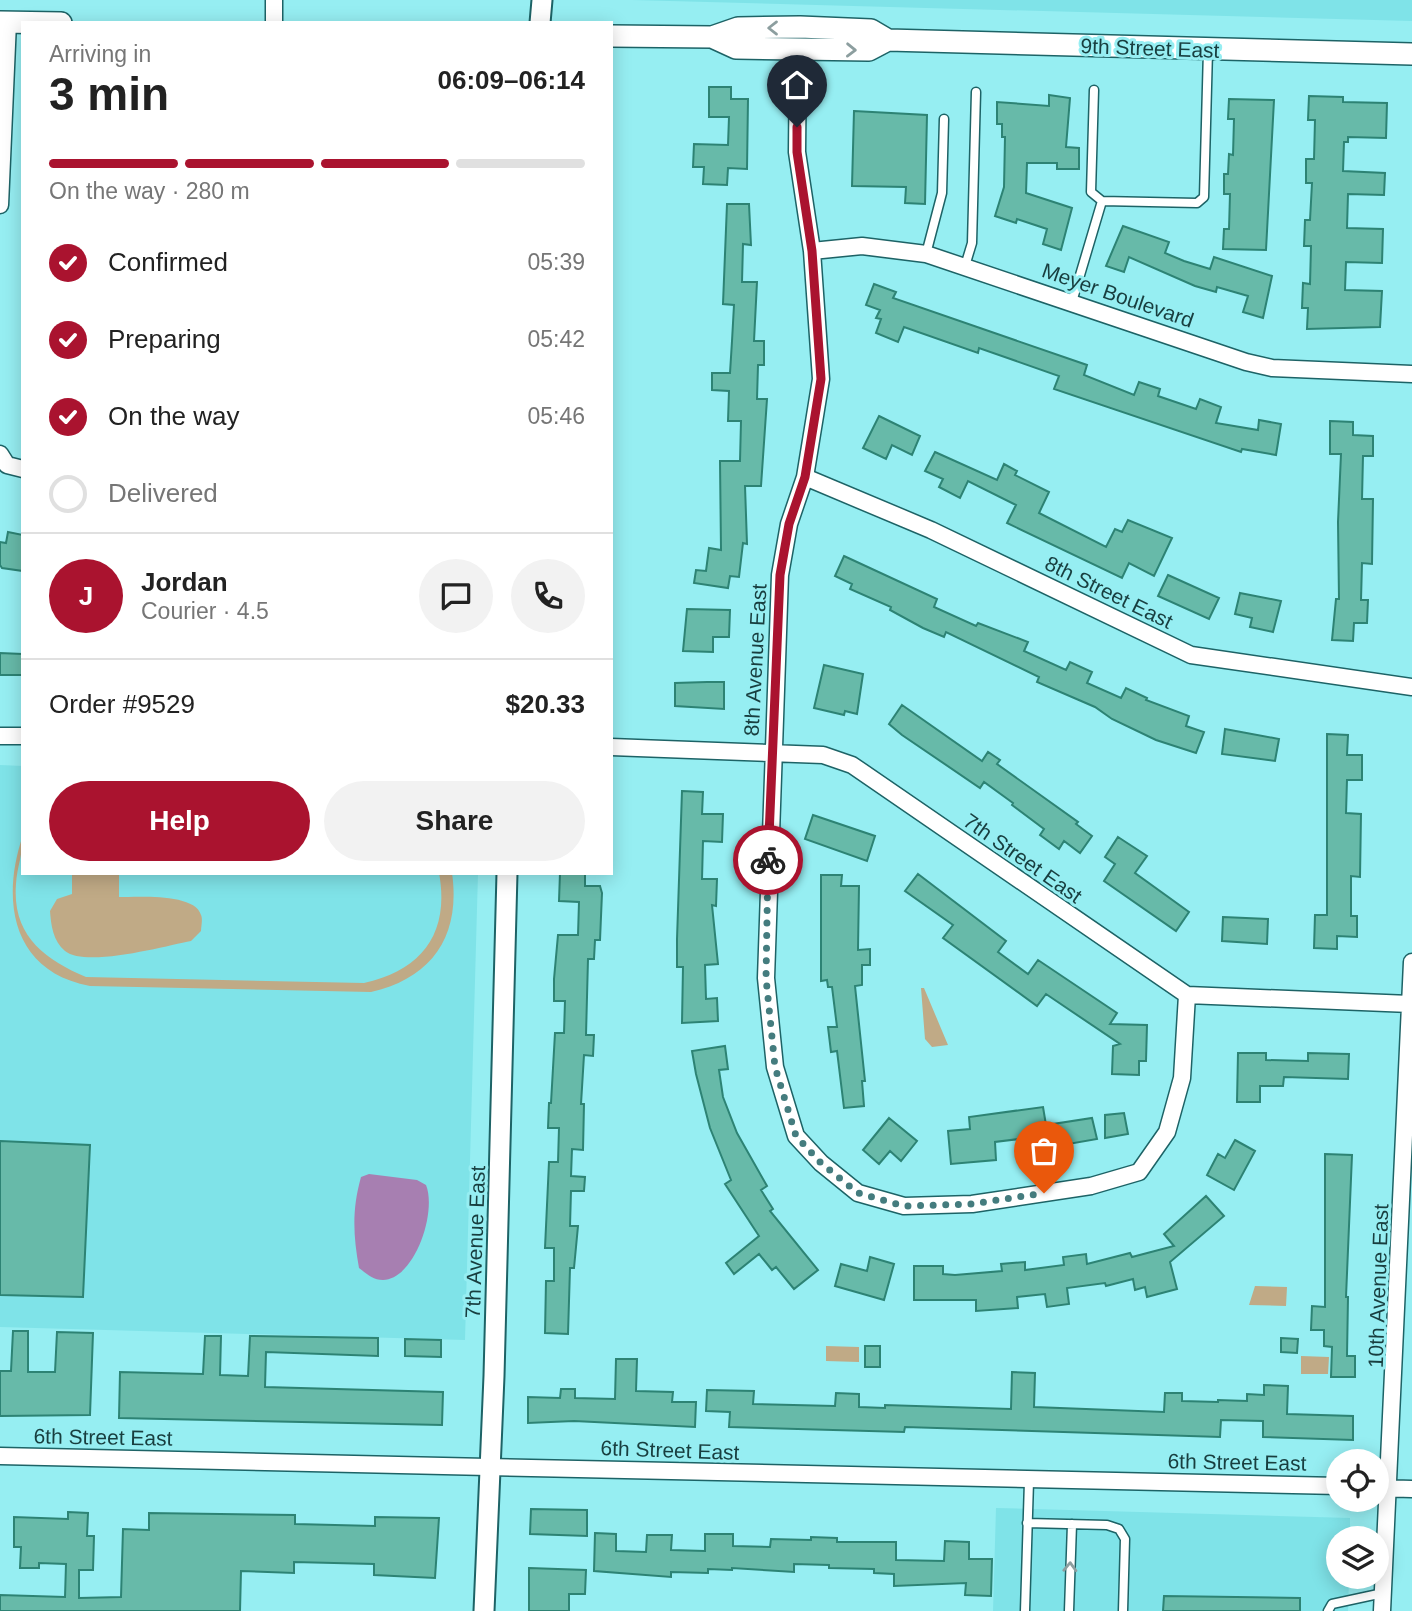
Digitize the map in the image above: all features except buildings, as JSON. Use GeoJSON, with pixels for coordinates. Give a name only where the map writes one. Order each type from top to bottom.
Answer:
{"type":"FeatureCollection","features":[{"type":"Feature","properties":{"kind":"main road","name":"9th Street East"},"geometry":{"type":"LineString","coordinates":[[613,36],[712,37],[738,28],[800,27],[871,30],[887,40],[1412,54]]}},
{"type":"Feature","properties":{"kind":"main road","name":"9th Street East"},"geometry":{"type":"LineString","coordinates":[[712,37],[736,48],[869,50],[887,40]]}},
{"type":"Feature","properties":{"kind":"street"},"geometry":{"type":"LineString","coordinates":[[274,0],[274,21]]}},
{"type":"Feature","properties":{"kind":"street"},"geometry":{"type":"LineString","coordinates":[[540,21],[542,0]]}},
{"type":"Feature","properties":{"kind":"street"},"geometry":{"type":"LineString","coordinates":[[0,205],[4,22]]}},
{"type":"Feature","properties":{"kind":"street","name":"8th Avenue East"},"geometry":{"type":"LineString","coordinates":[[798,49],[797,152],[812,251],[821,379],[805,477],[789,524],[780,575],[766,978],[775,1067],[796,1136],[836,1176],[858,1193],[904,1206],[972,1204],[1091,1186],[1139,1172],[1167,1132],[1182,1078],[1186,995]]}},
{"type":"Feature","properties":{"kind":"street","name":"Meyer Boulevard"},"geometry":{"type":"LineString","coordinates":[[812,251],[862,246],[926,254],[1246,362],[1272,368],[1412,374]]}},
{"type":"Feature","properties":{"kind":"street","name":"8th Street East"},"geometry":{"type":"LineString","coordinates":[[805,477],[931,530],[1191,655],[1412,687]]}},
{"type":"Feature","properties":{"kind":"street"},"geometry":{"type":"LineString","coordinates":[[0,736],[21,736]]}},
{"type":"Feature","properties":{"kind":"street","name":"7th Street East"},"geometry":{"type":"LineString","coordinates":[[613,747],[772,751],[822,755],[852,765],[1186,995]]}},
{"type":"Feature","properties":{"kind":"street","name":"7th Avenue East"},"geometry":{"type":"LineString","coordinates":[[484,1611],[507,875]]}},
{"type":"Feature","properties":{"kind":"street","name":"10th Avenue East"},"geometry":{"type":"LineString","coordinates":[[1386,1449],[1412,962]]}},
{"type":"Feature","properties":{"kind":"street"},"geometry":{"type":"LineString","coordinates":[[1186,995],[1410,1004]]}},
{"type":"Feature","properties":{"kind":"street","name":"6th Street East"},"geometry":{"type":"LineString","coordinates":[[0,1457],[1326,1486]]}},
{"type":"Feature","properties":{"kind":"street"},"geometry":{"type":"LineString","coordinates":[[1389,1488],[1412,1489]]}},
{"type":"Feature","properties":{"kind":"street","name":"10th Avenue East"},"geometry":{"type":"LineString","coordinates":[[1382,1611],[1384,1512]]}},
{"type":"Feature","properties":{"kind":"lane"},"geometry":{"type":"LineString","coordinates":[[1094,90],[1091,192],[1102,201],[1197,203],[1204,197],[1208,50]]}},
{"type":"Feature","properties":{"kind":"lane"},"geometry":{"type":"LineString","coordinates":[[965,266],[972,243],[976,92]]}},
{"type":"Feature","properties":{"kind":"lane"},"geometry":{"type":"LineString","coordinates":[[926,254],[942,193],[944,118]]}},
{"type":"Feature","properties":{"kind":"lane"},"geometry":{"type":"LineString","coordinates":[[1072,302],[1102,201]]}},
{"type":"Feature","properties":{"kind":"lane"},"geometry":{"type":"LineString","coordinates":[[1025,1611],[1029,1480]]}},
{"type":"Feature","properties":{"kind":"lane"},"geometry":{"type":"LineString","coordinates":[[1027,1523],[1107,1525],[1119,1529],[1125,1539],[1123,1611]]}},
{"type":"Feature","properties":{"kind":"lane"},"geometry":{"type":"LineString","coordinates":[[1069,1611],[1072,1524]]}},
{"type":"Feature","properties":{"kind":"lane"},"geometry":{"type":"LineString","coordinates":[[1328,1611],[1332,1604],[1383,1592]]}},
{"type":"Feature","properties":{"kind":"shaded area"},"geometry":{"type":"Polygon","coordinates":[[[632,0],[1412,0],[1412,21],[632,0]]]}},
{"type":"Feature","properties":{"kind":"shaded area"},"geometry":{"type":"Polygon","coordinates":[[[0,765],[21,766],[21,875],[478,875],[465,1340],[0,1327],[0,765]]]}},
{"type":"Feature","properties":{"kind":"shaded area"},"geometry":{"type":"Polygon","coordinates":[[[21,842],[16,902],[25,931],[44,953],[86,977],[364,983],[402,969],[427,946],[440,914],[439,875],[452,875],[452,916],[438,951],[426,965],[411,976],[371,992],[90,986],[64,978],[44,966],[29,950],[19,930],[14,909],[16,860],[21,842]]]}},
{"type":"Feature","properties":{"kind":"shaded area"},"geometry":{"type":"Polygon","coordinates":[[[72,875],[119,875],[119,897],[165,898],[188,903],[197,908],[201,915],[201,931],[191,941],[126,954],[107,957],[75,956],[65,951],[55,938],[50,911],[57,899],[72,894],[72,875]]]}},
{"type":"Feature","properties":{"kind":"shaded area"},"geometry":{"type":"Polygon","coordinates":[[[921,988],[924,988],[948,1045],[932,1047],[925,1039],[921,988]]]}},
{"type":"Feature","properties":{"kind":"shaded area"},"geometry":{"type":"Polygon","coordinates":[[[369,1174],[417,1180],[426,1185],[429,1197],[426,1227],[414,1257],[405,1269],[394,1277],[383,1280],[373,1278],[359,1268],[357,1256],[354,1222],[356,1200],[361,1177],[369,1174]]]}},
{"type":"Feature","properties":{"kind":"shaded area"},"geometry":{"type":"Polygon","coordinates":[[[1255,1286],[1287,1287],[1286,1306],[1249,1305],[1255,1286]]]}},
{"type":"Feature","properties":{"kind":"shaded area"},"geometry":{"type":"Polygon","coordinates":[[[826,1346],[859,1347],[859,1362],[826,1361],[826,1346]]]}},
{"type":"Feature","properties":{"kind":"shaded area"},"geometry":{"type":"Polygon","coordinates":[[[1301,1356],[1329,1357],[1328,1374],[1301,1374],[1301,1356]]]}},
{"type":"Feature","properties":{"kind":"shaded area"},"geometry":{"type":"Polygon","coordinates":[[[996,1508],[1350,1518],[1350,1526],[1326,1526],[1326,1589],[1349,1589],[1348,1611],[993,1611],[996,1508]]]}},
{"type":"Feature","properties":{"kind":"way so far"},"geometry":{"type":"LineString","coordinates":[[768,860],[766,978],[775,1067],[796,1136],[821,1163],[858,1193],[904,1206],[972,1204],[1044,1193]]}},
{"type":"Feature","properties":{"kind":"route"},"geometry":{"type":"LineString","coordinates":[[768,860],[780,575],[789,524],[805,477],[815,429],[821,379],[812,251],[797,152],[797,127]]}}]}
